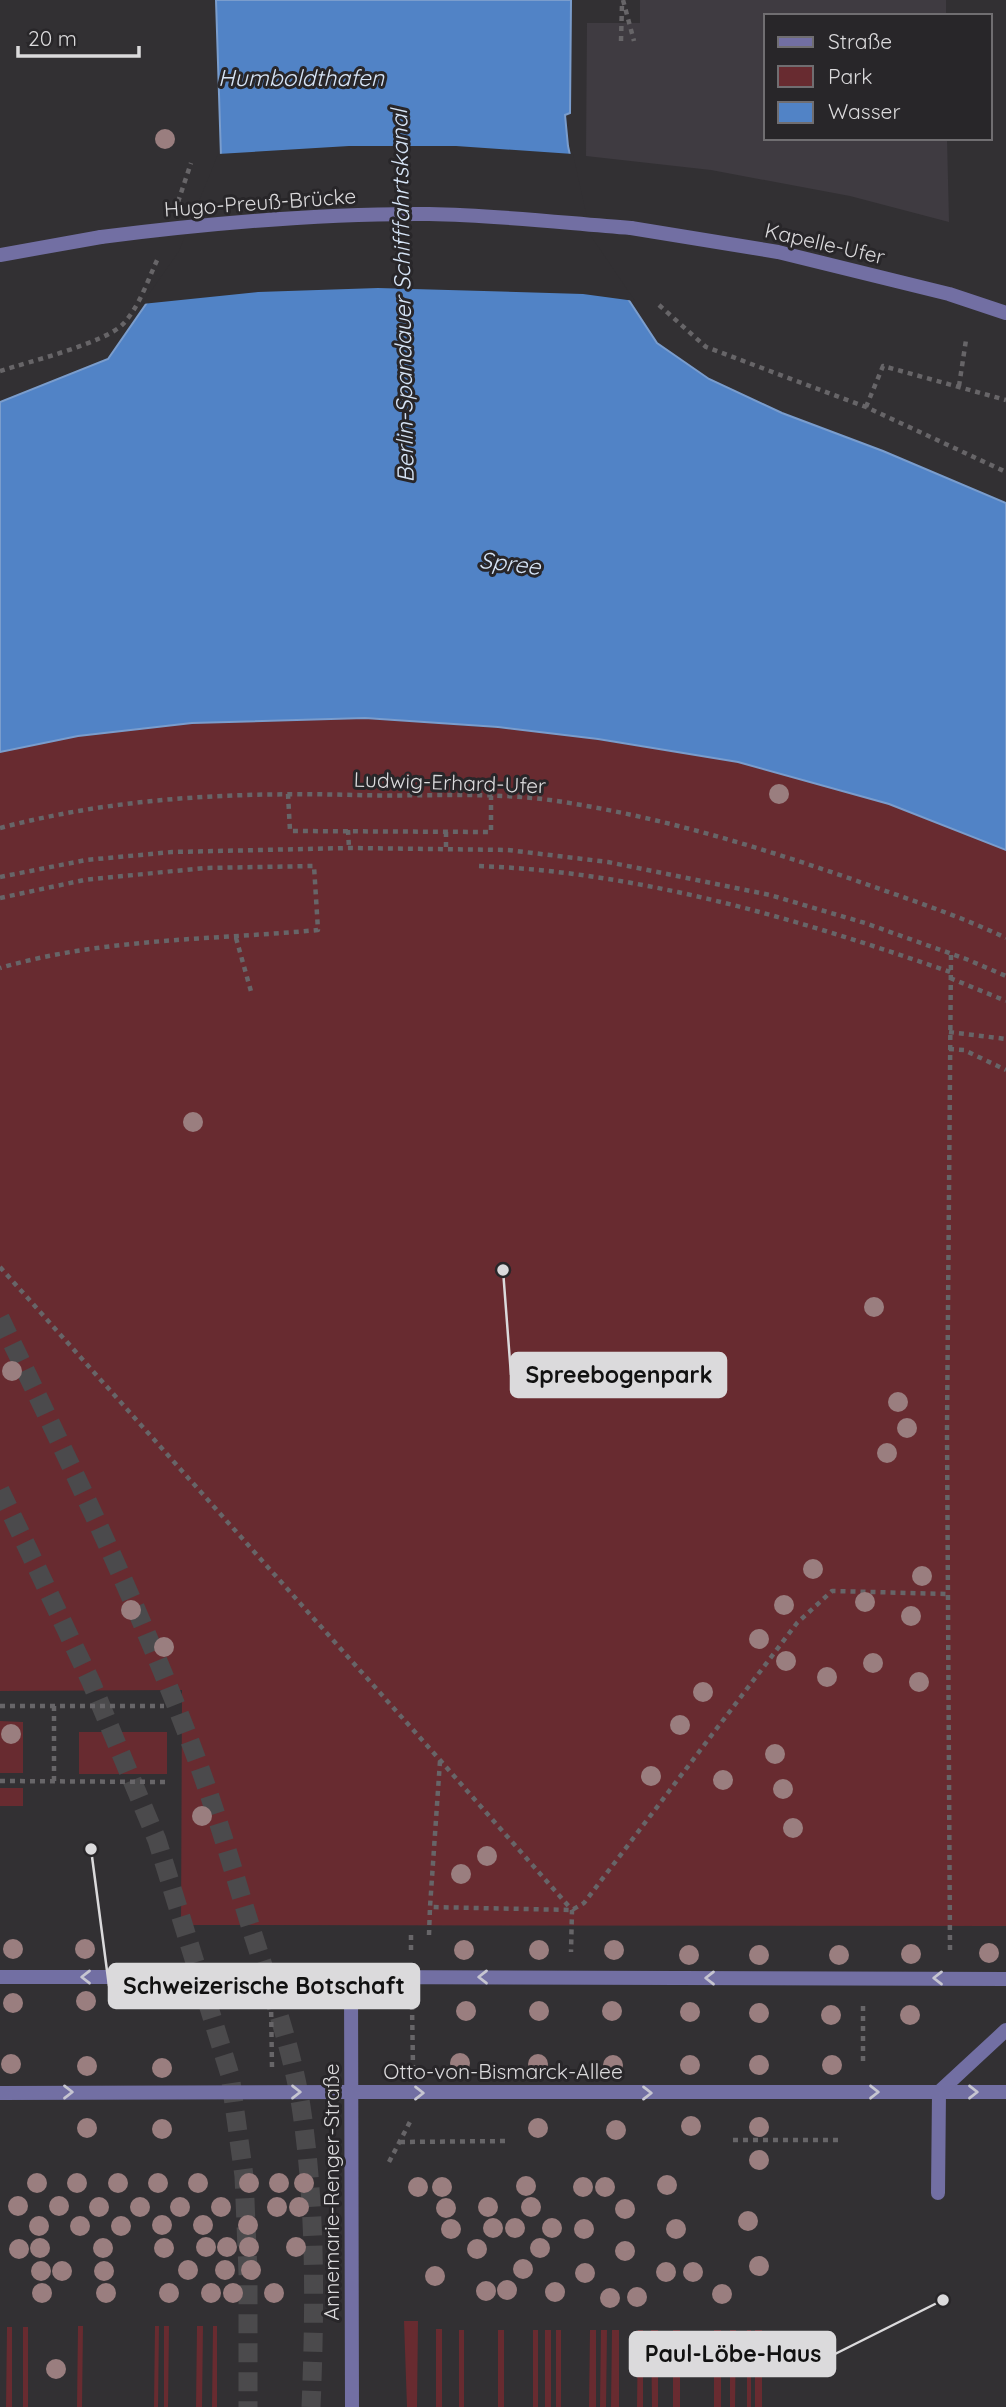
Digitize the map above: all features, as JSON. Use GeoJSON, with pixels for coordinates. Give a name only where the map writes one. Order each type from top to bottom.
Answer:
{"type":"FeatureCollection","features":[{"type":"Feature","properties":{"kind":"street","name":"Hugo-Preuß-Brücke"},"geometry":{"type":"LineString","coordinates":[[0,255],[101,237],[256,220],[355,215],[493,216],[631,228]]}},
{"type":"Feature","properties":{"kind":"street","name":"Kapelle-Ufer"},"geometry":{"type":"LineString","coordinates":[[631,228],[778,252],[949,295],[1006,313]]}},
{"type":"Feature","properties":{"kind":"street"},"geometry":{"type":"LineString","coordinates":[[0,1977],[1006,1979]]}},
{"type":"Feature","properties":{"kind":"street","name":"Annemarie-Renger-Straße"},"geometry":{"type":"LineString","coordinates":[[351,1977],[352,2407]]}},
{"type":"Feature","properties":{"kind":"street"},"geometry":{"type":"LineString","coordinates":[[938,2193],[939,2092],[1006,2030]]}},
{"type":"Feature","properties":{"kind":"street","name":"Otto-von-Bismarck-Allee"},"geometry":{"type":"LineString","coordinates":[[0,2093],[1006,2092]]}},
{"type":"Feature","properties":{"kind":"path"},"geometry":{"type":"LineString","coordinates":[[621,41],[622,0]]}},
{"type":"Feature","properties":{"kind":"path"},"geometry":{"type":"LineString","coordinates":[[622,0],[634,41]]}},
{"type":"Feature","properties":{"kind":"path"},"geometry":{"type":"LineString","coordinates":[[659,304],[706,347],[866,407],[1006,472]]}},
{"type":"Feature","properties":{"kind":"path"},"geometry":{"type":"LineString","coordinates":[[0,371],[98,339],[122,325],[134,309]]}},
{"type":"Feature","properties":{"kind":"path"},"geometry":{"type":"LineString","coordinates":[[959,386],[966,340]]}},
{"type":"Feature","properties":{"kind":"path"},"geometry":{"type":"LineString","coordinates":[[866,407],[883,366],[1006,400]]}},
{"type":"Feature","properties":{"kind":"path"},"geometry":{"type":"LineString","coordinates":[[288,794],[290,831],[491,832],[491,796]]}},
{"type":"Feature","properties":{"kind":"path","name":"Ludwig-Erhard-Ufer"},"geometry":{"type":"LineString","coordinates":[[0,828],[33,819],[127,803],[180,798],[288,794],[491,796],[556,801],[676,825],[779,854],[970,920],[1006,937]]}},
{"type":"Feature","properties":{"kind":"path"},"geometry":{"type":"LineString","coordinates":[[348,830],[349,848]]}},
{"type":"Feature","properties":{"kind":"path"},"geometry":{"type":"LineString","coordinates":[[446,832],[446,848]]}},
{"type":"Feature","properties":{"kind":"path"},"geometry":{"type":"LineString","coordinates":[[0,877],[86,860],[172,852],[446,848],[533,853],[608,862],[770,895],[864,923],[1006,976]]}},
{"type":"Feature","properties":{"kind":"path"},"geometry":{"type":"LineString","coordinates":[[0,898],[84,880],[204,868],[314,866],[318,930],[236,938],[155,941],[83,950],[0,968]]}},
{"type":"Feature","properties":{"kind":"path"},"geometry":{"type":"LineString","coordinates":[[479,866],[569,874],[704,897],[802,923],[950,975],[1006,1001]]}},
{"type":"Feature","properties":{"kind":"path"},"geometry":{"type":"LineString","coordinates":[[236,938],[252,995]]}},
{"type":"Feature","properties":{"kind":"path"},"geometry":{"type":"LineString","coordinates":[[950,1978],[948,1594],[951,954]]}},
{"type":"Feature","properties":{"kind":"path"},"geometry":{"type":"LineString","coordinates":[[949,1032],[1006,1039]]}},
{"type":"Feature","properties":{"kind":"path"},"geometry":{"type":"LineString","coordinates":[[949,1049],[964,1050],[1006,1070]]}},
{"type":"Feature","properties":{"kind":"path"},"geometry":{"type":"LineString","coordinates":[[0,1267],[572,1910],[571,1977]]}},
{"type":"Feature","properties":{"kind":"path"},"geometry":{"type":"LineString","coordinates":[[430,1907],[572,1910],[584,1903],[797,1623],[832,1591],[948,1594]]}},
{"type":"Feature","properties":{"kind":"path"},"geometry":{"type":"LineString","coordinates":[[0,1706],[164,1706]]}},
{"type":"Feature","properties":{"kind":"path"},"geometry":{"type":"LineString","coordinates":[[54,1706],[54,1781]]}},
{"type":"Feature","properties":{"kind":"path"},"geometry":{"type":"LineString","coordinates":[[429,1935],[440,1760]]}},
{"type":"Feature","properties":{"kind":"path"},"geometry":{"type":"LineString","coordinates":[[0,1781],[166,1782]]}},
{"type":"Feature","properties":{"kind":"path"},"geometry":{"type":"LineString","coordinates":[[127,1781],[127,1788]]}},
{"type":"Feature","properties":{"kind":"path"},"geometry":{"type":"LineString","coordinates":[[411,1935],[411,1955]]}},
{"type":"Feature","properties":{"kind":"path"},"geometry":{"type":"LineString","coordinates":[[412,1997],[413,2069]]}},
{"type":"Feature","properties":{"kind":"path"},"geometry":{"type":"LineString","coordinates":[[863,1998],[863,2072]]}},
{"type":"Feature","properties":{"kind":"path"},"geometry":{"type":"LineString","coordinates":[[271,2001],[272,2072]]}},
{"type":"Feature","properties":{"kind":"path"},"geometry":{"type":"LineString","coordinates":[[389,2162],[414,2114]]}},
{"type":"Feature","properties":{"kind":"path"},"geometry":{"type":"LineString","coordinates":[[733,2140],[842,2140]]}},
{"type":"Feature","properties":{"kind":"path"},"geometry":{"type":"LineString","coordinates":[[400,2142],[510,2141]]}},
{"type":"Feature","properties":{"kind":"shaded area"},"geometry":{"type":"Polygon","coordinates":[[[640,0],[946,0],[946,14],[764,14],[764,140],[947,140],[949,222],[850,196],[711,170],[586,156],[587,23],[640,23],[640,0]]]}},
{"type":"Feature","properties":{"kind":"green space"},"geometry":{"type":"Polygon","coordinates":[[[365,718],[549,732],[738,762],[889,804],[1006,850],[1006,1926],[181,1925],[182,1690],[0,1691],[0,752],[136,728],[227,721],[365,718]]]}},
{"type":"Feature","properties":{"kind":"green space"},"geometry":{"type":"Polygon","coordinates":[[[0,1721],[23,1722],[23,1773],[0,1773],[0,1721]]]}},
{"type":"Feature","properties":{"kind":"green space"},"geometry":{"type":"Polygon","coordinates":[[[79,1732],[167,1732],[167,1774],[79,1774],[79,1732]]]}},
{"type":"Feature","properties":{"kind":"green space"},"geometry":{"type":"Polygon","coordinates":[[[0,1788],[23,1788],[23,1806],[0,1806],[0,1788]]]}},
{"type":"Feature","properties":{"kind":"green space"},"geometry":{"type":"Polygon","coordinates":[[[404,2321],[418,2321],[417,2407],[407,2407],[404,2321]]]}},
{"type":"Feature","properties":{"kind":"green space"},"geometry":{"type":"Polygon","coordinates":[[[78,2326],[83,2326],[82,2407],[77,2407],[78,2326]]]}},
{"type":"Feature","properties":{"kind":"green space"},"geometry":{"type":"Polygon","coordinates":[[[155,2326],[159,2326],[158,2407],[154,2407],[155,2326]]]}},
{"type":"Feature","properties":{"kind":"green space"},"geometry":{"type":"Polygon","coordinates":[[[164,2326],[169,2326],[168,2407],[164,2407],[164,2326]]]}},
{"type":"Feature","properties":{"kind":"green space"},"geometry":{"type":"Polygon","coordinates":[[[197,2326],[203,2326],[202,2407],[196,2407],[197,2326]]]}},
{"type":"Feature","properties":{"kind":"green space"},"geometry":{"type":"Polygon","coordinates":[[[213,2326],[217,2326],[217,2407],[212,2407],[213,2326]]]}},
{"type":"Feature","properties":{"kind":"green space"},"geometry":{"type":"Polygon","coordinates":[[[7,2327],[12,2327],[12,2407],[6,2407],[7,2327]]]}},
{"type":"Feature","properties":{"kind":"green space"},"geometry":{"type":"Polygon","coordinates":[[[23,2327],[28,2327],[28,2407],[23,2407],[23,2327]]]}},
{"type":"Feature","properties":{"kind":"green space"},"geometry":{"type":"Polygon","coordinates":[[[436,2329],[442,2329],[442,2407],[436,2407],[436,2329]]]}},
{"type":"Feature","properties":{"kind":"green space"},"geometry":{"type":"Polygon","coordinates":[[[459,2330],[464,2330],[464,2407],[459,2407],[459,2330]]]}},
{"type":"Feature","properties":{"kind":"green space"},"geometry":{"type":"Polygon","coordinates":[[[498,2330],[504,2330],[504,2407],[498,2407],[498,2330]]]}},
{"type":"Feature","properties":{"kind":"green space"},"geometry":{"type":"Polygon","coordinates":[[[533,2330],[538,2330],[538,2407],[533,2407],[533,2330]]]}},
{"type":"Feature","properties":{"kind":"green space"},"geometry":{"type":"Polygon","coordinates":[[[545,2330],[551,2330],[551,2407],[545,2407],[545,2330]]]}},
{"type":"Feature","properties":{"kind":"green space"},"geometry":{"type":"Polygon","coordinates":[[[556,2330],[561,2330],[561,2407],[556,2407],[556,2330]]]}},
{"type":"Feature","properties":{"kind":"green space"},"geometry":{"type":"Polygon","coordinates":[[[590,2330],[596,2330],[596,2407],[589,2407],[590,2330]]]}},
{"type":"Feature","properties":{"kind":"green space"},"geometry":{"type":"Polygon","coordinates":[[[601,2330],[607,2330],[606,2407],[600,2407],[601,2330]]]}},
{"type":"Feature","properties":{"kind":"green space"},"geometry":{"type":"Polygon","coordinates":[[[612,2330],[619,2330],[619,2407],[611,2407],[612,2330]]]}},
{"type":"Feature","properties":{"kind":"green space"},"geometry":{"type":"Polygon","coordinates":[[[638,2330],[643,2330],[643,2407],[637,2407],[638,2330]]]}},
{"type":"Feature","properties":{"kind":"green space"},"geometry":{"type":"Polygon","coordinates":[[[651,2330],[658,2330],[658,2407],[652,2407],[651,2330]]]}},
{"type":"Feature","properties":{"kind":"green space"},"geometry":{"type":"Polygon","coordinates":[[[673,2330],[680,2330],[680,2407],[673,2407],[673,2330]]]}},
{"type":"Feature","properties":{"kind":"green space"},"geometry":{"type":"Polygon","coordinates":[[[714,2330],[721,2330],[721,2407],[714,2407],[714,2330]]]}},
{"type":"Feature","properties":{"kind":"green space"},"geometry":{"type":"Polygon","coordinates":[[[730,2330],[736,2330],[735,2407],[730,2407],[730,2330]]]}},
{"type":"Feature","properties":{"kind":"green space"},"geometry":{"type":"Polygon","coordinates":[[[747,2330],[751,2330],[751,2407],[747,2407],[747,2330]]]}},
{"type":"Feature","properties":{"kind":"green space"},"geometry":{"type":"Polygon","coordinates":[[[755,2330],[762,2330],[762,2407],[755,2407],[755,2330]]]}},
{"type":"Feature","properties":{"kind":"water"},"geometry":{"type":"Polygon","coordinates":[[[216,0],[571,0],[570,113],[565,115],[568,146],[588,238],[657,343],[709,379],[782,413],[883,451],[1006,503],[1006,850],[889,804],[738,762],[598,739],[498,727],[365,718],[192,723],[78,736],[0,752],[0,402],[108,359],[182,252],[221,157],[216,0]]]}},
{"type":"Feature","properties":{"kind":"pier"},"geometry":{"type":"Polygon","coordinates":[[[349,146],[456,146],[573,154],[591,236],[635,301],[583,294],[378,288],[258,292],[142,304],[179,251],[218,154],[349,146]]]}},
{"type":"Feature","properties":{"kind":"tunnel"},"geometry":{"type":"LineString","coordinates":[[0,1318],[104,1537],[175,1704],[211,1801],[287,2041],[302,2113],[310,2186],[314,2297],[311,2407]]}},
{"type":"Feature","properties":{"kind":"tunnel"},"geometry":{"type":"LineString","coordinates":[[0,1490],[91,1682],[157,1840],[230,2075],[244,2176],[248,2273],[248,2407]]}},
{"type":"Feature","properties":{"kind":"place","name":"Spreebogenpark"},"geometry":{"type":"Point","coordinates":[503,1270]}},
{"type":"Feature","properties":{"kind":"place","name":"Schweizerische Botschaft"},"geometry":{"type":"Point","coordinates":[91,1849]}},
{"type":"Feature","properties":{"kind":"place","name":"Paul-Löbe-Haus"},"geometry":{"type":"Point","coordinates":[943,2300]}},
{"type":"Feature","properties":{"kind":"water label","name":"Humboldthafen"},"geometry":{"type":"Point","coordinates":[301,77]}},
{"type":"Feature","properties":{"kind":"water label","name":"Berlin-Spandauer Schifffahrtskanal"},"geometry":{"type":"Point","coordinates":[402,296]}},
{"type":"Feature","properties":{"kind":"water label","name":"Spree"},"geometry":{"type":"Point","coordinates":[510,563]}}]}
